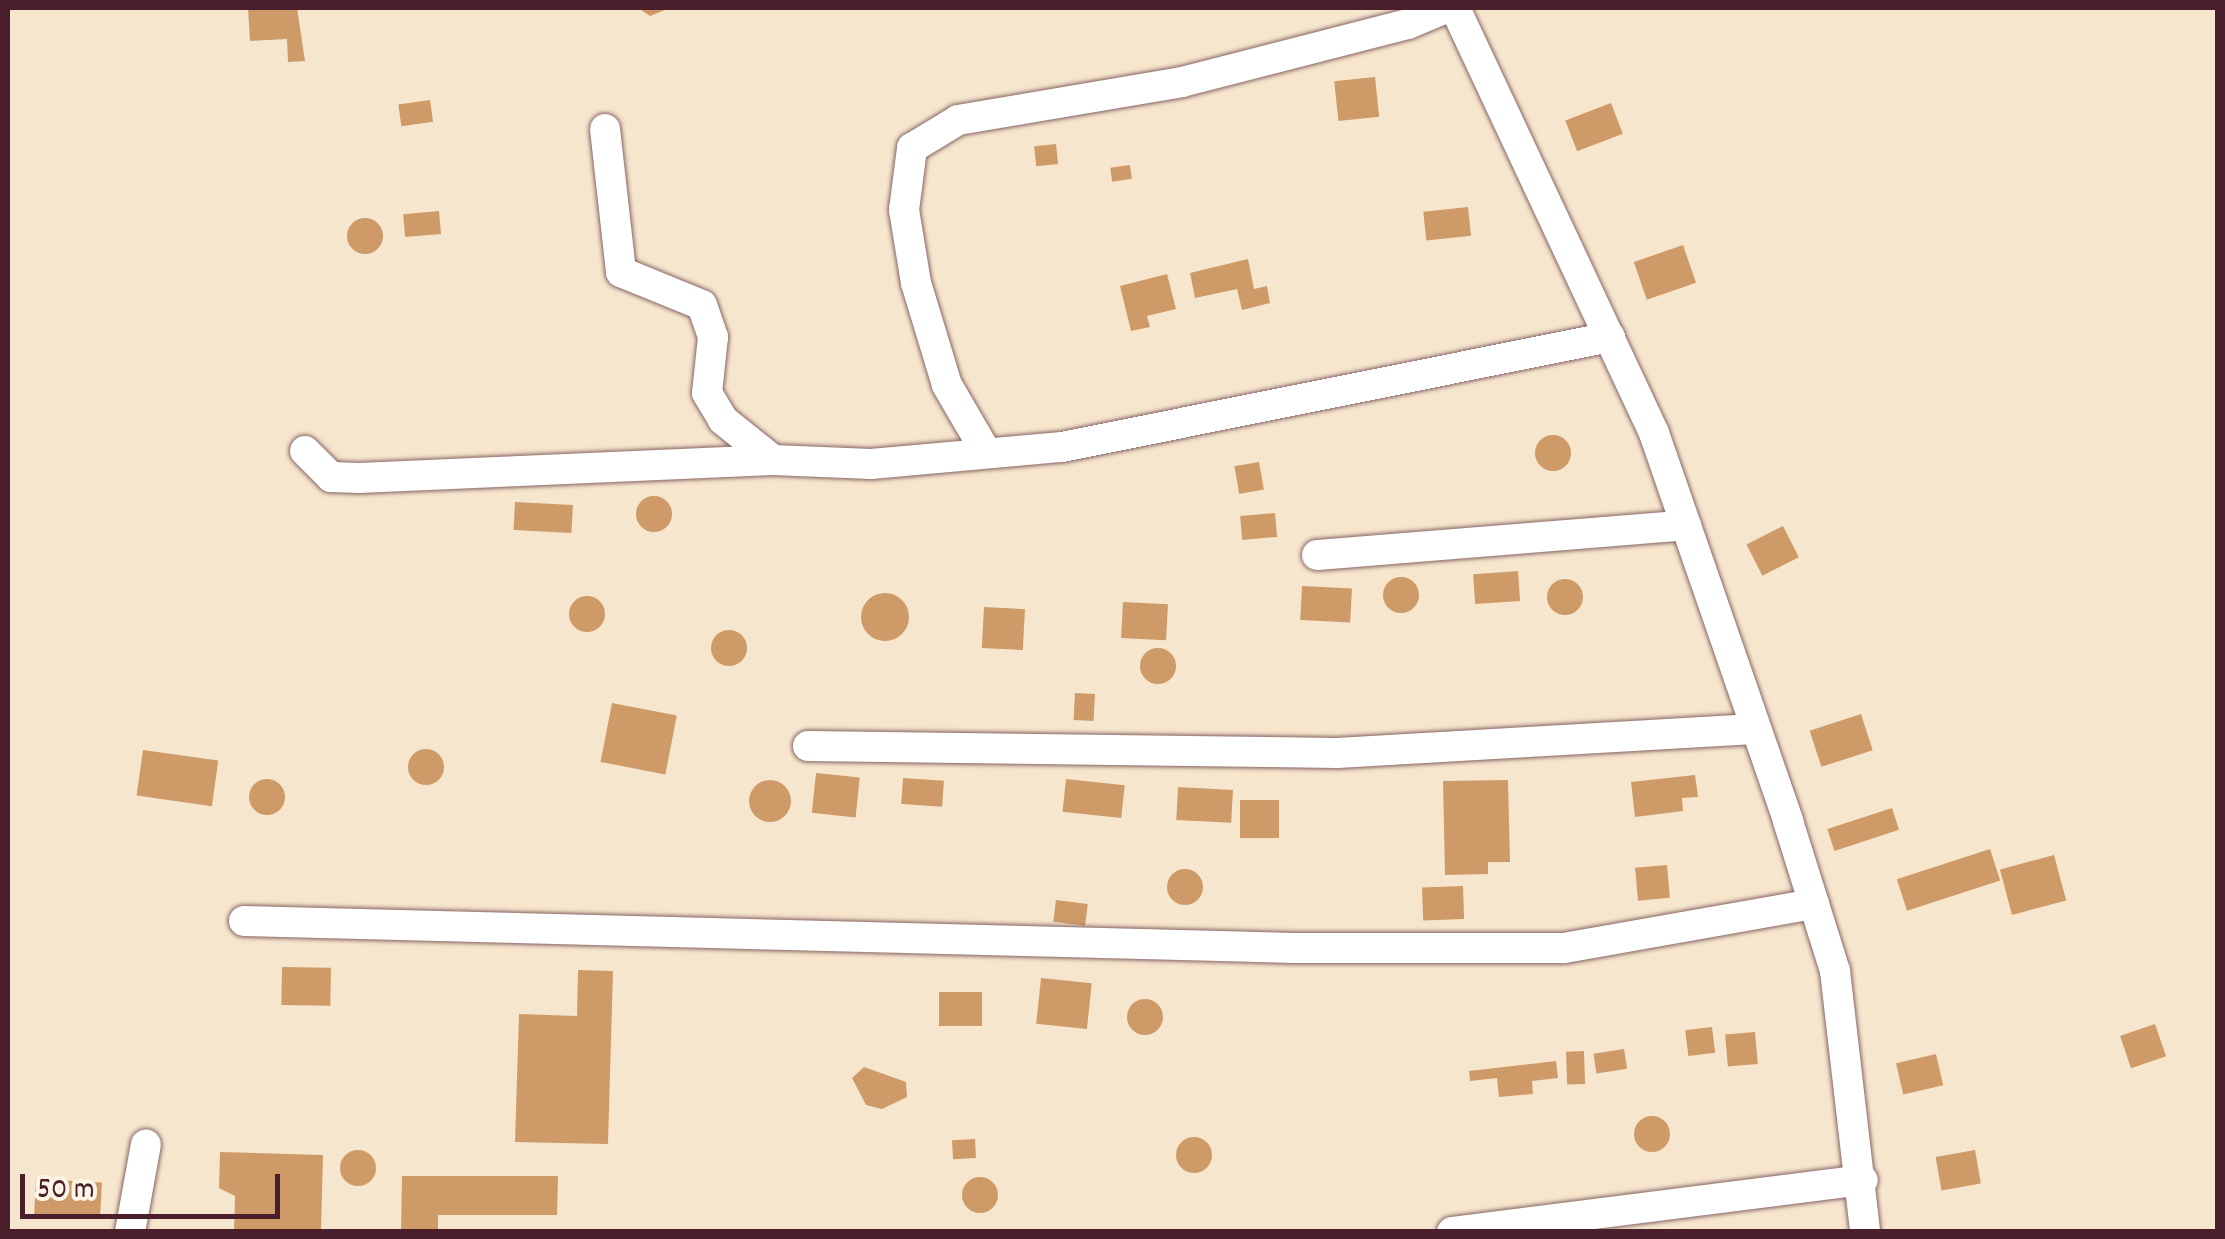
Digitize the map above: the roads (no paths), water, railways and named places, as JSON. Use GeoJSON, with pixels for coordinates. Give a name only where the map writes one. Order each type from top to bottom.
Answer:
{"type":"FeatureCollection","features":[{"type":"Feature","properties":{"kind":"street"},"geometry":{"type":"LineString","coordinates":[[986,452],[947,385],[916,283],[904,210],[912,148],[958,120],[1182,82],[1408,24],[1446,8]]}},
{"type":"Feature","properties":{"kind":"street"},"geometry":{"type":"LineString","coordinates":[[1454,8],[1654,433],[1814,904],[1835,971],[1863,1180],[1864,1232]]}},
{"type":"Feature","properties":{"kind":"street"},"geometry":{"type":"LineString","coordinates":[[605,129],[621,272],[702,305],[713,338],[707,392],[723,420],[774,460]]}},
{"type":"Feature","properties":{"kind":"street"},"geometry":{"type":"LineString","coordinates":[[304,451],[331,476],[359,478],[774,460],[870,464],[1062,447],[1610,337]]}},
{"type":"Feature","properties":{"kind":"street"},"geometry":{"type":"LineString","coordinates":[[1317,555],[1686,525]]}},
{"type":"Feature","properties":{"kind":"street"},"geometry":{"type":"LineString","coordinates":[[808,746],[1337,753],[1754,729]]}},
{"type":"Feature","properties":{"kind":"street"},"geometry":{"type":"LineString","coordinates":[[244,921],[1294,948],[1564,948],[1814,904]]}},
{"type":"Feature","properties":{"kind":"street"},"geometry":{"type":"LineString","coordinates":[[130,1232],[146,1144]]}},
{"type":"Feature","properties":{"kind":"street"},"geometry":{"type":"LineString","coordinates":[[1452,1232],[1863,1180]]}}]}
